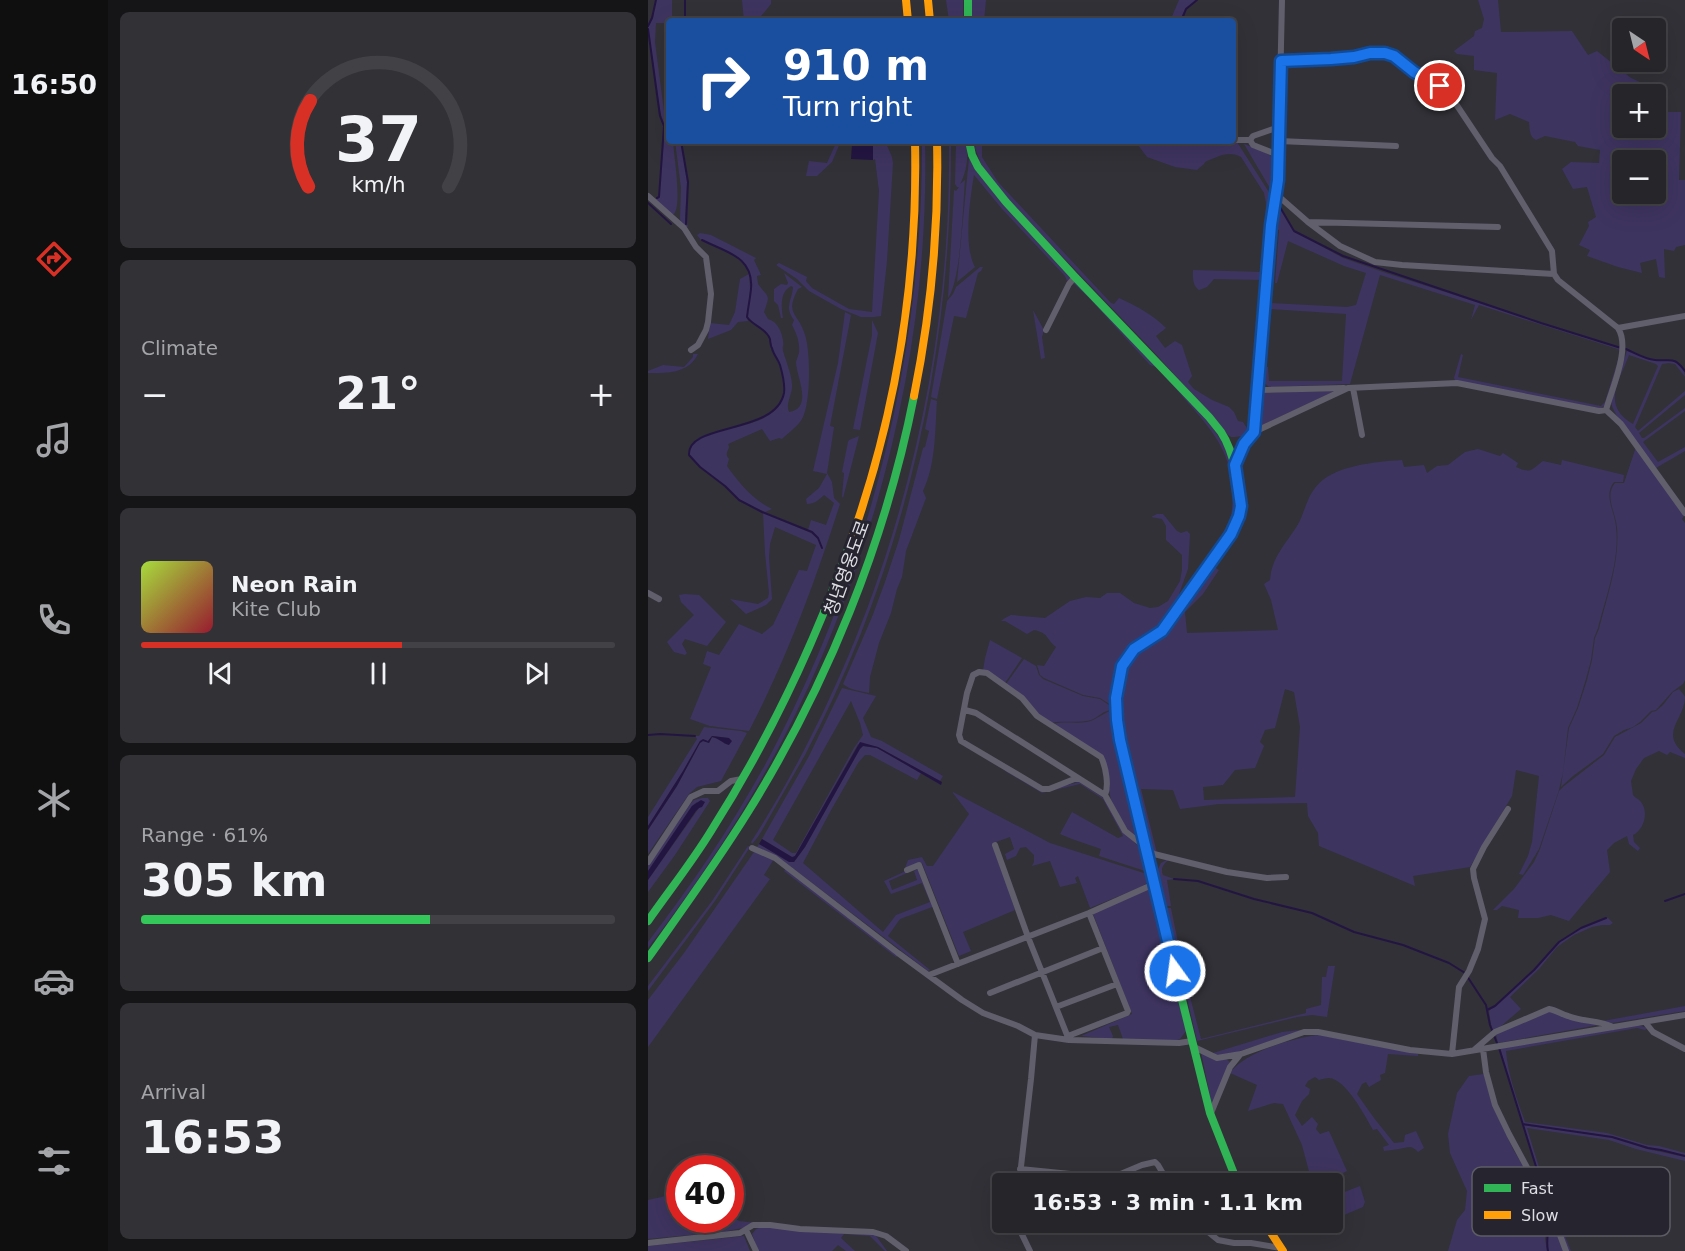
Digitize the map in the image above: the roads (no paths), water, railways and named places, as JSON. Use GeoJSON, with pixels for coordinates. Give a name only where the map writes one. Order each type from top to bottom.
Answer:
{"type":"FeatureCollection","features":[{"type":"Feature","properties":{"kind":"main road"},"geometry":{"type":"LineString","coordinates":[[906,0],[908,18]]}},
{"type":"Feature","properties":{"kind":"main road"},"geometry":{"type":"LineString","coordinates":[[928,0],[930,18]]}},
{"type":"Feature","properties":{"kind":"main road"},"geometry":{"type":"LineString","coordinates":[[968,0],[968,18]]}},
{"type":"Feature","properties":{"kind":"main road","name":"청년영웅도로"},"geometry":{"type":"LineString","coordinates":[[648,921],[710,833],[772,727],[821,623],[844,567],[879,454],[892,399],[909,286],[914,227],[915,144]]}},
{"type":"Feature","properties":{"kind":"main road","name":"청년영웅도로"},"geometry":{"type":"LineString","coordinates":[[648,958],[728,845],[762,790],[817,684],[864,574],[900,460],[917,380],[936,228],[937,144]]}},
{"type":"Feature","properties":{"kind":"main road"},"geometry":{"type":"LineString","coordinates":[[970,144],[972,156],[1006,202],[1215,424],[1227,443],[1235,465],[1241,506],[1231,534],[1162,631],[1134,649],[1124,661],[1119,673],[1116,698],[1117,720],[1146,849],[1210,1113],[1233,1173]]}},
{"type":"Feature","properties":{"kind":"main road"},"geometry":{"type":"LineString","coordinates":[[1271,1233],[1282,1249]]}},
{"type":"Feature","properties":{"kind":"street"},"geometry":{"type":"LineString","coordinates":[[1254,432],[1271,225],[1278,180],[1282,0]]}},
{"type":"Feature","properties":{"kind":"street"},"geometry":{"type":"LineString","coordinates":[[1281,61],[1331,59],[1385,53],[1394,56],[1414,72],[1448,92],[1492,158],[1500,166],[1552,251],[1554,274],[1558,280],[1618,328],[1621,333],[1623,348],[1606,410]]}},
{"type":"Feature","properties":{"kind":"street"},"geometry":{"type":"LineString","coordinates":[[1236,140],[1250,140],[1253,136],[1279,127]]}},
{"type":"Feature","properties":{"kind":"street"},"geometry":{"type":"LineString","coordinates":[[1250,140],[1253,145],[1278,154]]}},
{"type":"Feature","properties":{"kind":"street"},"geometry":{"type":"LineString","coordinates":[[1279,141],[1396,146]]}},
{"type":"Feature","properties":{"kind":"street"},"geometry":{"type":"LineString","coordinates":[[1276,194],[1340,246],[1375,262],[1554,274]]}},
{"type":"Feature","properties":{"kind":"street"},"geometry":{"type":"LineString","coordinates":[[648,196],[684,228],[696,247],[706,256],[711,294],[708,322],[702,338],[691,350]]}},
{"type":"Feature","properties":{"kind":"street"},"geometry":{"type":"LineString","coordinates":[[1308,222],[1498,227]]}},
{"type":"Feature","properties":{"kind":"street"},"geometry":{"type":"LineString","coordinates":[[1046,330],[1069,284],[1075,277]]}},
{"type":"Feature","properties":{"kind":"street"},"geometry":{"type":"LineString","coordinates":[[1618,328],[1685,316]]}},
{"type":"Feature","properties":{"kind":"street"},"geometry":{"type":"LineString","coordinates":[[1257,390],[1457,383],[1599,411],[1606,410]]}},
{"type":"Feature","properties":{"kind":"street"},"geometry":{"type":"LineString","coordinates":[[1235,465],[1244,444],[1254,432],[1350,388]]}},
{"type":"Feature","properties":{"kind":"street"},"geometry":{"type":"LineString","coordinates":[[1350,388],[1362,435]]}},
{"type":"Feature","properties":{"kind":"street"},"geometry":{"type":"LineString","coordinates":[[1606,410],[1621,424],[1685,513]]}},
{"type":"Feature","properties":{"kind":"street"},"geometry":{"type":"LineString","coordinates":[[648,593],[659,599]]}},
{"type":"Feature","properties":{"kind":"street"},"geometry":{"type":"LineString","coordinates":[[1077,778],[1042,789],[963,743],[959,736],[971,678],[979,672],[987,673],[1022,698],[1037,716],[1101,757],[1104,763],[1107,791],[1105,795]]}},
{"type":"Feature","properties":{"kind":"street"},"geometry":{"type":"LineString","coordinates":[[965,710],[976,713],[1105,795],[1125,831],[1146,849],[1161,856],[1227,872],[1267,878],[1286,877]]}},
{"type":"Feature","properties":{"kind":"street"},"geometry":{"type":"LineString","coordinates":[[648,862],[691,797],[704,790],[718,790],[731,781],[743,779]]}},
{"type":"Feature","properties":{"kind":"street"},"geometry":{"type":"LineString","coordinates":[[1452,1054],[1459,987],[1478,949],[1485,919],[1473,869],[1508,809]]}},
{"type":"Feature","properties":{"kind":"street"},"geometry":{"type":"LineString","coordinates":[[995,845],[1068,1038]]}},
{"type":"Feature","properties":{"kind":"street"},"geometry":{"type":"LineString","coordinates":[[752,848],[775,858],[976,1009],[1035,1035],[1193,1044],[1217,1058],[1241,1054],[1304,1032],[1318,1032],[1410,1050],[1452,1054],[1685,1015]]}},
{"type":"Feature","properties":{"kind":"street"},"geometry":{"type":"LineString","coordinates":[[907,870],[919,865],[958,963]]}},
{"type":"Feature","properties":{"kind":"street"},"geometry":{"type":"LineString","coordinates":[[928,975],[1089,913],[1154,884]]}},
{"type":"Feature","properties":{"kind":"street"},"geometry":{"type":"LineString","coordinates":[[1068,1038],[1128,1011],[1089,913]]}},
{"type":"Feature","properties":{"kind":"street"},"geometry":{"type":"LineString","coordinates":[[990,993],[1103,948]]}},
{"type":"Feature","properties":{"kind":"street"},"geometry":{"type":"LineString","coordinates":[[1056,1007],[1117,984]]}},
{"type":"Feature","properties":{"kind":"street"},"geometry":{"type":"LineString","coordinates":[[1473,1050],[1494,1033],[1549,1009],[1569,1017],[1604,1022],[1613,1027]]}},
{"type":"Feature","properties":{"kind":"street"},"geometry":{"type":"LineString","coordinates":[[1645,1022],[1653,1032],[1685,1049]]}},
{"type":"Feature","properties":{"kind":"street"},"geometry":{"type":"LineString","coordinates":[[1019,1173],[1035,1035]]}},
{"type":"Feature","properties":{"kind":"street"},"geometry":{"type":"LineString","coordinates":[[1483,1049],[1485,1072],[1495,1105],[1527,1167]]}},
{"type":"Feature","properties":{"kind":"street"},"geometry":{"type":"LineString","coordinates":[[1210,1113],[1230,1067],[1241,1054]]}},
{"type":"Feature","properties":{"kind":"street"},"geometry":{"type":"LineString","coordinates":[[1124,1173],[1155,1162],[1163,1173]]}},
{"type":"Feature","properties":{"kind":"street"},"geometry":{"type":"LineString","coordinates":[[1020,1169],[1056,1173]]}},
{"type":"Feature","properties":{"kind":"street"},"geometry":{"type":"LineString","coordinates":[[648,1243],[740,1233],[753,1225],[770,1225],[800,1229],[873,1232],[886,1236],[906,1251]]}},
{"type":"Feature","properties":{"kind":"street"},"geometry":{"type":"LineString","coordinates":[[746,1230],[756,1251]]}},
{"type":"Feature","properties":{"kind":"street"},"geometry":{"type":"LineString","coordinates":[[1021,1233],[1030,1251]]}},
{"type":"Feature","properties":{"kind":"street"},"geometry":{"type":"LineString","coordinates":[[1209,1233],[1218,1240],[1234,1244],[1251,1243],[1282,1249]]}},
{"type":"Feature","properties":{"kind":"street"},"geometry":{"type":"LineString","coordinates":[[1560,1236],[1566,1251]]}},
{"type":"Feature","properties":{"kind":"waterway"},"geometry":{"type":"LineString","coordinates":[[648,26],[656,0]]}},
{"type":"Feature","properties":{"kind":"waterway"},"geometry":{"type":"LineString","coordinates":[[685,0],[685,18]]}},
{"type":"Feature","properties":{"kind":"waterway"},"geometry":{"type":"LineString","coordinates":[[1182,18],[1186,9],[1197,0]]}},
{"type":"Feature","properties":{"kind":"waterway"},"geometry":{"type":"LineString","coordinates":[[648,29],[660,116],[664,126],[659,197],[657,198]]}},
{"type":"Feature","properties":{"kind":"waterway"},"geometry":{"type":"LineString","coordinates":[[682,144],[688,182],[686,224]]}},
{"type":"Feature","properties":{"kind":"waterway"},"geometry":{"type":"LineString","coordinates":[[1277,202],[1294,231],[1343,256],[1621,348]]}},
{"type":"Feature","properties":{"kind":"waterway"},"geometry":{"type":"LineString","coordinates":[[648,203],[671,224]]}},
{"type":"Feature","properties":{"kind":"waterway"},"geometry":{"type":"LineString","coordinates":[[702,240],[736,257],[748,269],[751,289],[747,317],[770,339],[773,352],[780,365],[784,393],[778,406],[766,416],[702,437],[692,445],[689,455],[739,500],[812,532],[818,538],[822,548]]}},
{"type":"Feature","properties":{"kind":"waterway"},"geometry":{"type":"LineString","coordinates":[[1626,349],[1651,359],[1672,360],[1685,371]]}},
{"type":"Feature","properties":{"kind":"waterway"},"geometry":{"type":"LineString","coordinates":[[648,735],[695,736]]}},
{"type":"Feature","properties":{"kind":"waterway"},"geometry":{"type":"LineString","coordinates":[[1174,879],[1198,881],[1254,899],[1312,913],[1354,932],[1403,945],[1449,963],[1465,973],[1486,1005],[1490,1025],[1536,1167]]}},
{"type":"Feature","properties":{"kind":"waterway"},"geometry":{"type":"LineString","coordinates":[[1665,901],[1685,894]]}},
{"type":"Feature","properties":{"kind":"waterway"},"geometry":{"type":"LineString","coordinates":[[1487,1010],[1495,1006],[1534,970],[1559,942],[1581,928],[1606,918]]}},
{"type":"Feature","properties":{"kind":"waterway"},"geometry":{"type":"LineString","coordinates":[[1523,1124],[1612,1137],[1685,1156]]}},
{"type":"Feature","properties":{"kind":"waterway"},"geometry":{"type":"LineString","coordinates":[[1548,1236],[1548,1251]]}}]}
